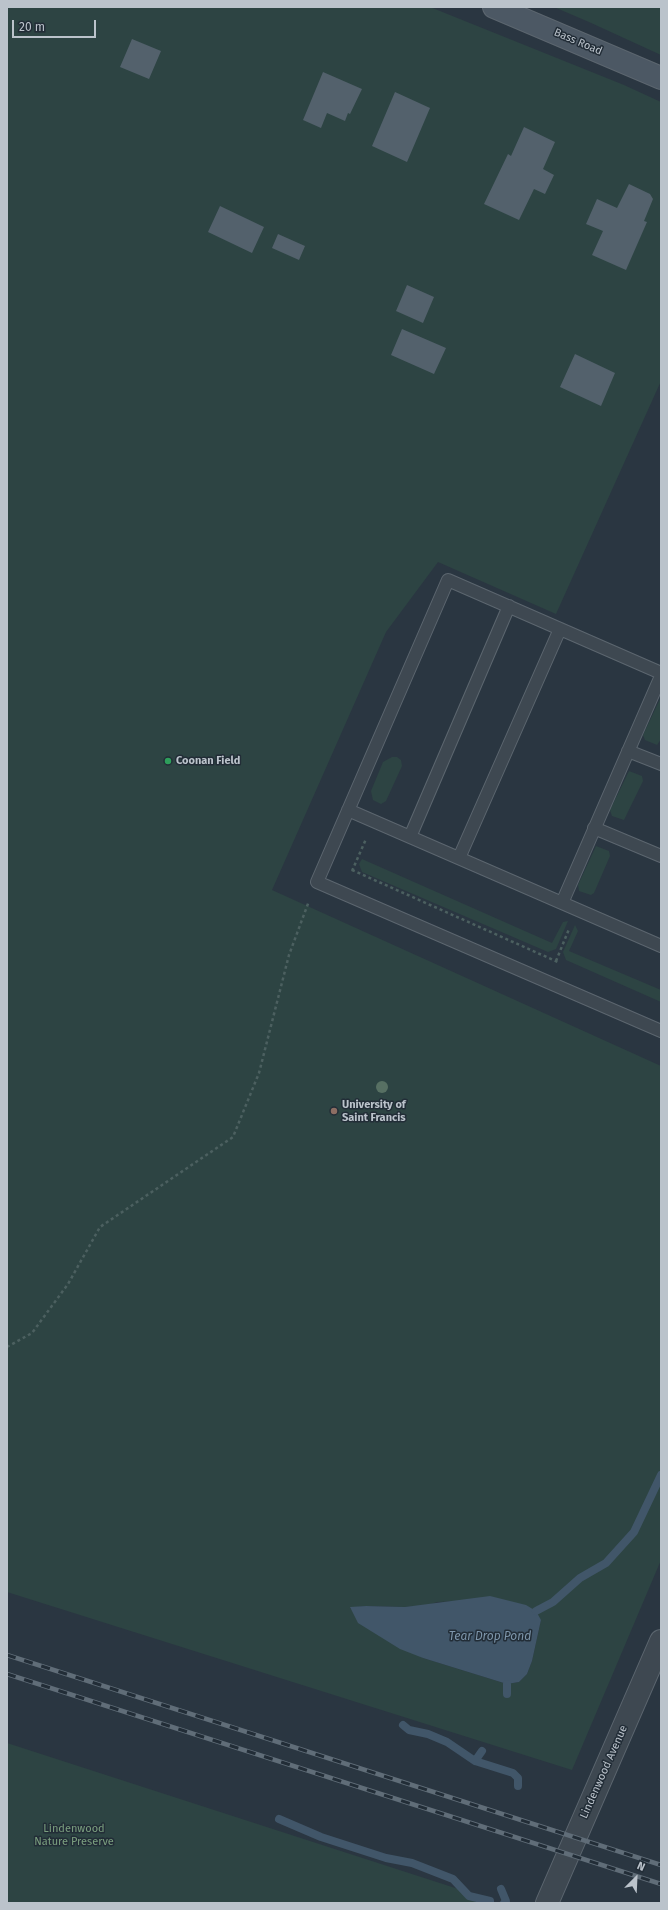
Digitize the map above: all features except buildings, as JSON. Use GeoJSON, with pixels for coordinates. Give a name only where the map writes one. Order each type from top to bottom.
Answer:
{"type":"FeatureCollection","features":[{"type":"Feature","properties":{"kind":"main road","name":"Bass Road"},"geometry":{"type":"LineString","coordinates":[[494,7],[661,78]]}},
{"type":"Feature","properties":{"kind":"street","name":"Lindenwood Avenue"},"geometry":{"type":"LineString","coordinates":[[547,1903],[661,1641]]}},
{"type":"Feature","properties":{"kind":"lane"},"geometry":{"type":"LineString","coordinates":[[562,903],[661,674],[448,580],[317,882],[661,1031]]}},
{"type":"Feature","properties":{"kind":"lane"},"geometry":{"type":"LineString","coordinates":[[410,837],[509,606]]}},
{"type":"Feature","properties":{"kind":"lane"},"geometry":{"type":"LineString","coordinates":[[459,858],[560,629]]}},
{"type":"Feature","properties":{"kind":"lane"},"geometry":{"type":"LineString","coordinates":[[628,751],[661,764]]}},
{"type":"Feature","properties":{"kind":"lane"},"geometry":{"type":"LineString","coordinates":[[348,810],[661,946]]}},
{"type":"Feature","properties":{"kind":"lane"},"geometry":{"type":"LineString","coordinates":[[594,828],[661,856]]}},
{"type":"Feature","properties":{"kind":"path"},"geometry":{"type":"LineString","coordinates":[[342,893],[368,835]]}},
{"type":"Feature","properties":{"kind":"path"},"geometry":{"type":"LineString","coordinates":[[352,870],[563,964]]}},
{"type":"Feature","properties":{"kind":"path"},"geometry":{"type":"LineString","coordinates":[[7,1347],[32,1333],[68,1284],[100,1228],[233,1137],[259,1073],[289,955],[317,882]]}},
{"type":"Feature","properties":{"kind":"path"},"geometry":{"type":"LineString","coordinates":[[547,982],[572,923]]}},
{"type":"Feature","properties":{"kind":"green space","name":"University of Saint Francis"},"geometry":{"type":"Polygon","coordinates":[[[7,7],[430,7],[624,85],[661,102],[661,381],[556,614],[438,562],[386,632],[272,890],[661,1066],[661,1560],[572,1770],[7,1592],[7,7]],[[461,1601],[437,1602],[425,1606],[366,1606],[350,1608],[423,1658],[507,1684],[519,1682],[527,1674],[532,1661],[541,1620],[461,1601]]]}},
{"type":"Feature","properties":{"kind":"green space"},"geometry":{"type":"Polygon","coordinates":[[[554,7],[661,7],[661,55],[589,22],[554,7]]]}},
{"type":"Feature","properties":{"kind":"green space"},"geometry":{"type":"Polygon","coordinates":[[[661,697],[661,739],[657,745],[645,740],[643,735],[661,697]]]}},
{"type":"Feature","properties":{"kind":"green space"},"geometry":{"type":"Polygon","coordinates":[[[392,757],[397,757],[401,760],[402,766],[386,801],[381,804],[373,800],[371,791],[383,762],[392,757]]]}},
{"type":"Feature","properties":{"kind":"green space"},"geometry":{"type":"Polygon","coordinates":[[[629,771],[642,776],[643,781],[624,820],[612,816],[610,810],[629,771]]]}},
{"type":"Feature","properties":{"kind":"green space"},"geometry":{"type":"Polygon","coordinates":[[[596,846],[609,851],[610,856],[594,893],[591,895],[579,891],[578,885],[596,846]]]}},
{"type":"Feature","properties":{"kind":"green space"},"geometry":{"type":"Polygon","coordinates":[[[362,859],[552,943],[563,922],[568,921],[556,949],[548,952],[362,872],[359,864],[362,859]]]}},
{"type":"Feature","properties":{"kind":"green space"},"geometry":{"type":"Polygon","coordinates":[[[575,925],[578,931],[569,951],[661,990],[661,1002],[566,960],[563,952],[575,925]]]}},
{"type":"Feature","properties":{"kind":"green space","name":"Lindenwood Nature Preserve"},"geometry":{"type":"Polygon","coordinates":[[[7,1743],[483,1897],[480,1903],[7,1903],[7,1743]]]}},
{"type":"Feature","properties":{"kind":"water","name":"Tear Drop Pond"},"geometry":{"type":"Polygon","coordinates":[[[490,1596],[526,1605],[536,1611],[541,1620],[532,1661],[527,1674],[519,1682],[507,1684],[423,1658],[400,1649],[358,1623],[350,1607],[405,1607],[490,1596]]]}},
{"type":"Feature","properties":{"kind":"waterway"},"geometry":{"type":"LineString","coordinates":[[536,1611],[553,1602],[580,1578],[606,1563],[634,1532],[661,1475]]}},
{"type":"Feature","properties":{"kind":"waterway"},"geometry":{"type":"LineString","coordinates":[[507,1684],[507,1694]]}},
{"type":"Feature","properties":{"kind":"waterway"},"geometry":{"type":"LineString","coordinates":[[403,1725],[409,1730],[428,1734],[447,1742],[475,1761],[513,1773],[518,1778],[518,1786]]}},
{"type":"Feature","properties":{"kind":"waterway"},"geometry":{"type":"LineString","coordinates":[[475,1761],[482,1751]]}},
{"type":"Feature","properties":{"kind":"waterway"},"geometry":{"type":"LineString","coordinates":[[279,1819],[321,1837],[386,1858],[412,1863],[453,1879],[469,1896],[490,1901],[490,1903]]}},
{"type":"Feature","properties":{"kind":"waterway"},"geometry":{"type":"LineString","coordinates":[[501,1889],[506,1901],[504,1903]]}},
{"type":"Feature","properties":{"kind":"railway"},"geometry":{"type":"LineString","coordinates":[[7,1655],[661,1865]]}},
{"type":"Feature","properties":{"kind":"railway"},"geometry":{"type":"LineString","coordinates":[[7,1674],[661,1884]]}},
{"type":"Feature","properties":{"kind":"place","name":"Coonan Field"},"geometry":{"type":"Point","coordinates":[168,761]}},
{"type":"Feature","properties":{"kind":"place","name":"University of Saint Francis"},"geometry":{"type":"Point","coordinates":[334,1111]}}]}
